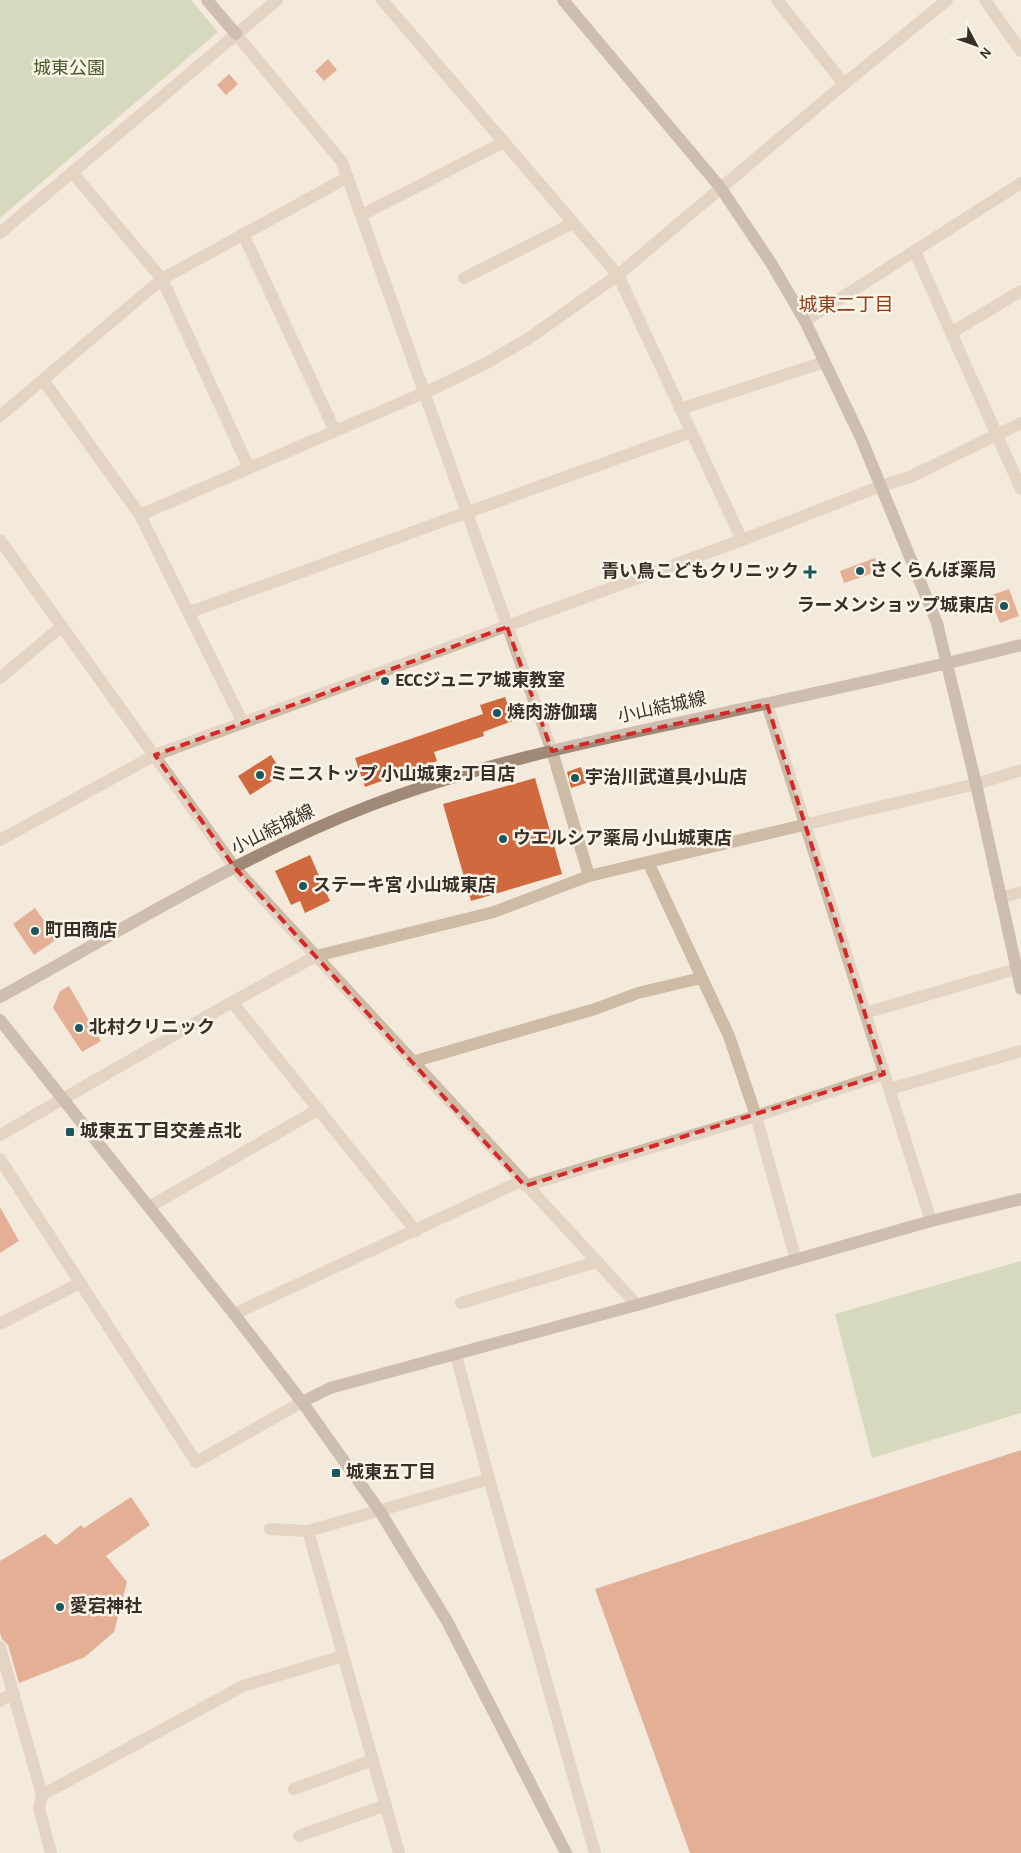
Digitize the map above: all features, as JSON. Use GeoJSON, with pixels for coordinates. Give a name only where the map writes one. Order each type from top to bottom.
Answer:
{"type":"FeatureCollection","features":[{"type":"Feature","properties":{"kind":"street"},"geometry":{"type":"LineString","coordinates":[[207,0],[342,162],[426,392],[466,511],[552,751],[589,876]]}},
{"type":"Feature","properties":{"kind":"street"},"geometry":{"type":"LineString","coordinates":[[0,233],[277,0]]}},
{"type":"Feature","properties":{"kind":"street"},"geometry":{"type":"LineString","coordinates":[[382,0],[618,275],[742,540]]}},
{"type":"Feature","properties":{"kind":"street"},"geometry":{"type":"LineString","coordinates":[[563,0],[720,187],[771,263],[805,321],[861,438],[937,623],[976,784],[1021,989]]}},
{"type":"Feature","properties":{"kind":"street"},"geometry":{"type":"LineString","coordinates":[[776,0],[844,84]]}},
{"type":"Feature","properties":{"kind":"street"},"geometry":{"type":"LineString","coordinates":[[140,515],[426,392],[485,364],[523,341],[618,275],[720,187],[947,0]]}},
{"type":"Feature","properties":{"kind":"street"},"geometry":{"type":"LineString","coordinates":[[985,0],[1021,50]]}},
{"type":"Feature","properties":{"kind":"street"},"geometry":{"type":"LineString","coordinates":[[362,215],[504,142]]}},
{"type":"Feature","properties":{"kind":"street"},"geometry":{"type":"LineString","coordinates":[[72,172],[162,279],[249,468]]}},
{"type":"Feature","properties":{"kind":"street"},"geometry":{"type":"LineString","coordinates":[[0,416],[162,279],[348,177]]}},
{"type":"Feature","properties":{"kind":"street"},"geometry":{"type":"LineString","coordinates":[[805,321],[1021,183]]}},
{"type":"Feature","properties":{"kind":"street"},"geometry":{"type":"LineString","coordinates":[[464,278],[573,223]]}},
{"type":"Feature","properties":{"kind":"street"},"geometry":{"type":"LineString","coordinates":[[243,234],[335,431]]}},
{"type":"Feature","properties":{"kind":"street"},"geometry":{"type":"LineString","coordinates":[[915,252],[1021,488]]}},
{"type":"Feature","properties":{"kind":"street"},"geometry":{"type":"LineString","coordinates":[[951,334],[1021,291]]}},
{"type":"Feature","properties":{"kind":"street"},"geometry":{"type":"LineString","coordinates":[[680,409],[824,362]]}},
{"type":"Feature","properties":{"kind":"street"},"geometry":{"type":"LineString","coordinates":[[43,380],[140,515],[190,612],[243,723]]}},
{"type":"Feature","properties":{"kind":"street"},"geometry":{"type":"LineString","coordinates":[[0,840],[154,756],[742,540],[880,486],[910,477],[1021,423]]}},
{"type":"Feature","properties":{"kind":"street"},"geometry":{"type":"LineString","coordinates":[[190,612],[466,511],[691,432]]}},
{"type":"Feature","properties":{"kind":"street"},"geometry":{"type":"LineString","coordinates":[[0,540],[235,868],[523,1184],[637,1305]]}},
{"type":"Feature","properties":{"kind":"street"},"geometry":{"type":"LineString","coordinates":[[0,678],[62,626]]}},
{"type":"Feature","properties":{"kind":"street","name":"小山結城線"},"geometry":{"type":"LineString","coordinates":[[0,997],[235,868],[369,806],[482,768],[948,663],[1021,644]]}},
{"type":"Feature","properties":{"kind":"street"},"geometry":{"type":"LineString","coordinates":[[767,704],[931,1221]]}},
{"type":"Feature","properties":{"kind":"street"},"geometry":{"type":"LineString","coordinates":[[0,1135],[316,956],[494,912],[589,876],[976,784],[1021,770]]}},
{"type":"Feature","properties":{"kind":"street"},"geometry":{"type":"LineString","coordinates":[[648,862],[729,1036],[756,1116],[796,1260]]}},
{"type":"Feature","properties":{"kind":"street"},"geometry":{"type":"LineString","coordinates":[[1000,898],[1021,892]]}},
{"type":"Feature","properties":{"kind":"street"},"geometry":{"type":"LineString","coordinates":[[865,1013],[1016,969]]}},
{"type":"Feature","properties":{"kind":"street"},"geometry":{"type":"LineString","coordinates":[[412,1062],[595,1009],[638,992],[701,978]]}},
{"type":"Feature","properties":{"kind":"street"},"geometry":{"type":"LineString","coordinates":[[232,1002],[416,1232]]}},
{"type":"Feature","properties":{"kind":"street"},"geometry":{"type":"LineString","coordinates":[[0,1020],[234,1314],[302,1402],[379,1510],[447,1621],[566,1853]]}},
{"type":"Feature","properties":{"kind":"street"},"geometry":{"type":"LineString","coordinates":[[890,1089],[1021,1051]]}},
{"type":"Feature","properties":{"kind":"street"},"geometry":{"type":"LineString","coordinates":[[234,1314],[523,1184],[756,1116],[884,1074]]}},
{"type":"Feature","properties":{"kind":"street"},"geometry":{"type":"LineString","coordinates":[[149,1207],[318,1109]]}},
{"type":"Feature","properties":{"kind":"street"},"geometry":{"type":"LineString","coordinates":[[0,1159],[196,1462],[330,1388],[637,1305],[931,1221],[1021,1199]]}},
{"type":"Feature","properties":{"kind":"street"},"geometry":{"type":"LineString","coordinates":[[461,1303],[596,1262]]}},
{"type":"Feature","properties":{"kind":"street"},"geometry":{"type":"LineString","coordinates":[[0,1324],[80,1283]]}},
{"type":"Feature","properties":{"kind":"street"},"geometry":{"type":"LineString","coordinates":[[456,1354],[489,1479],[595,1853]]}},
{"type":"Feature","properties":{"kind":"street"},"geometry":{"type":"LineString","coordinates":[[270,1529],[308,1531],[489,1479]]}},
{"type":"Feature","properties":{"kind":"street"},"geometry":{"type":"LineString","coordinates":[[308,1531],[399,1853]]}},
{"type":"Feature","properties":{"kind":"street"},"geometry":{"type":"LineString","coordinates":[[0,1647],[42,1796],[39,1808],[51,1853]]}},
{"type":"Feature","properties":{"kind":"street"},"geometry":{"type":"LineString","coordinates":[[42,1796],[243,1686],[343,1656]]}},
{"type":"Feature","properties":{"kind":"street"},"geometry":{"type":"LineString","coordinates":[[0,1701],[14,1693]]}},
{"type":"Feature","properties":{"kind":"street"},"geometry":{"type":"LineString","coordinates":[[294,1789],[373,1760]]}},
{"type":"Feature","properties":{"kind":"street"},"geometry":{"type":"LineString","coordinates":[[300,1836],[386,1805]]}},
{"type":"Feature","properties":{"kind":"highlighted area"},"geometry":{"type":"Polygon","coordinates":[[[507,627],[552,751],[767,704],[884,1074],[525,1186],[235,868],[155,755],[507,627]]]}},
{"type":"Feature","properties":{"kind":"green space","name":"城東公園"},"geometry":{"type":"Polygon","coordinates":[[[0,0],[191,0],[218,32],[0,218],[0,0]]]}},
{"type":"Feature","properties":{"kind":"green space"},"geometry":{"type":"Polygon","coordinates":[[[1021,1261],[1021,1413],[872,1458],[835,1314],[1021,1261]]]}},
{"type":"Feature","properties":{"kind":"building"},"geometry":{"type":"Polygon","coordinates":[[[328,59],[337,70],[324,81],[315,71],[328,59]]]}},
{"type":"Feature","properties":{"kind":"building"},"geometry":{"type":"Polygon","coordinates":[[[229,74],[238,84],[226,95],[217,85],[229,74]]]}},
{"type":"Feature","properties":{"kind":"building","name":"さくらんぼ薬局"},"geometry":{"type":"Polygon","coordinates":[[[875,558],[879,571],[844,583],[840,571],[875,558]]]}},
{"type":"Feature","properties":{"kind":"building","name":"ラーメンショップ城東店"},"geometry":{"type":"Polygon","coordinates":[[[1009,589],[1019,616],[1000,623],[989,596],[1009,589]]]}},
{"type":"Feature","properties":{"kind":"building"},"geometry":{"type":"Polygon","coordinates":[[[505,697],[513,721],[483,732],[484,736],[434,752],[437,761],[365,787],[355,758],[483,714],[480,705],[505,697]]]}},
{"type":"Feature","properties":{"kind":"building","name":"ミニストップ 小山城東2丁目店"},"geometry":{"type":"Polygon","coordinates":[[[271,755],[283,774],[250,795],[238,776],[271,755]]]}},
{"type":"Feature","properties":{"kind":"building","name":"宇治川武道具小山店"},"geometry":{"type":"Polygon","coordinates":[[[581,767],[586,783],[571,788],[567,772],[581,767]]]}},
{"type":"Feature","properties":{"kind":"building","name":"ウエルシア薬局 小山城東店"},"geometry":{"type":"Polygon","coordinates":[[[535,778],[562,874],[471,901],[443,804],[535,778]]]}},
{"type":"Feature","properties":{"kind":"building","name":"ステーキ宮 小山城東店"},"geometry":{"type":"Polygon","coordinates":[[[310,855],[330,901],[305,913],[300,901],[291,905],[275,871],[310,855]]]}},
{"type":"Feature","properties":{"kind":"building","name":"町田商店"},"geometry":{"type":"Polygon","coordinates":[[[35,908],[57,939],[34,955],[13,924],[35,908]]]}},
{"type":"Feature","properties":{"kind":"building","name":"北村クリニック"},"geometry":{"type":"Polygon","coordinates":[[[69,986],[101,1041],[82,1052],[53,1008],[60,991],[69,986]]]}},
{"type":"Feature","properties":{"kind":"building"},"geometry":{"type":"Polygon","coordinates":[[[0,1207],[19,1241],[0,1253],[0,1207]]]}},
{"type":"Feature","properties":{"kind":"building"},"geometry":{"type":"Polygon","coordinates":[[[1021,1450],[1021,1853],[690,1853],[595,1589],[1021,1450]]]}},
{"type":"Feature","properties":{"kind":"building","name":"愛宕神社"},"geometry":{"type":"Polygon","coordinates":[[[131,1497],[150,1525],[106,1556],[127,1582],[114,1632],[85,1657],[19,1683],[8,1645],[2,1639],[0,1633],[0,1561],[45,1534],[56,1545],[81,1525],[84,1528],[131,1497]]]}},
{"type":"Feature","properties":{"kind":"place","name":"さくらんぼ薬局"},"geometry":{"type":"Point","coordinates":[860,571]}},
{"type":"Feature","properties":{"kind":"place","name":"青い鳥こどもクリニック"},"geometry":{"type":"Point","coordinates":[810,572]}},
{"type":"Feature","properties":{"kind":"place","name":"ラーメンショップ城東店"},"geometry":{"type":"Point","coordinates":[1004,606]}},
{"type":"Feature","properties":{"kind":"place","name":"ECCジュニア城東教室"},"geometry":{"type":"Point","coordinates":[385,681]}},
{"type":"Feature","properties":{"kind":"place","name":"焼肉游伽璃"},"geometry":{"type":"Point","coordinates":[497,713]}},
{"type":"Feature","properties":{"kind":"place","name":"ミニストップ 小山城東2丁目店"},"geometry":{"type":"Point","coordinates":[260,775]}},
{"type":"Feature","properties":{"kind":"place","name":"宇治川武道具小山店"},"geometry":{"type":"Point","coordinates":[575,778]}},
{"type":"Feature","properties":{"kind":"place","name":"ウエルシア薬局 小山城東店"},"geometry":{"type":"Point","coordinates":[503,839]}},
{"type":"Feature","properties":{"kind":"place","name":"ステーキ宮 小山城東店"},"geometry":{"type":"Point","coordinates":[303,886]}},
{"type":"Feature","properties":{"kind":"place","name":"町田商店"},"geometry":{"type":"Point","coordinates":[35,931]}},
{"type":"Feature","properties":{"kind":"place","name":"北村クリニック"},"geometry":{"type":"Point","coordinates":[79,1028]}},
{"type":"Feature","properties":{"kind":"place","name":"城東五丁目交差点北"},"geometry":{"type":"Point","coordinates":[70,1132]}},
{"type":"Feature","properties":{"kind":"place","name":"城東五丁目"},"geometry":{"type":"Point","coordinates":[336,1473]}},
{"type":"Feature","properties":{"kind":"place","name":"愛宕神社"},"geometry":{"type":"Point","coordinates":[60,1607]}},
{"type":"Feature","properties":{"kind":"district","name":"城東二丁目"},"geometry":{"type":"Point","coordinates":[846,305]}}]}
